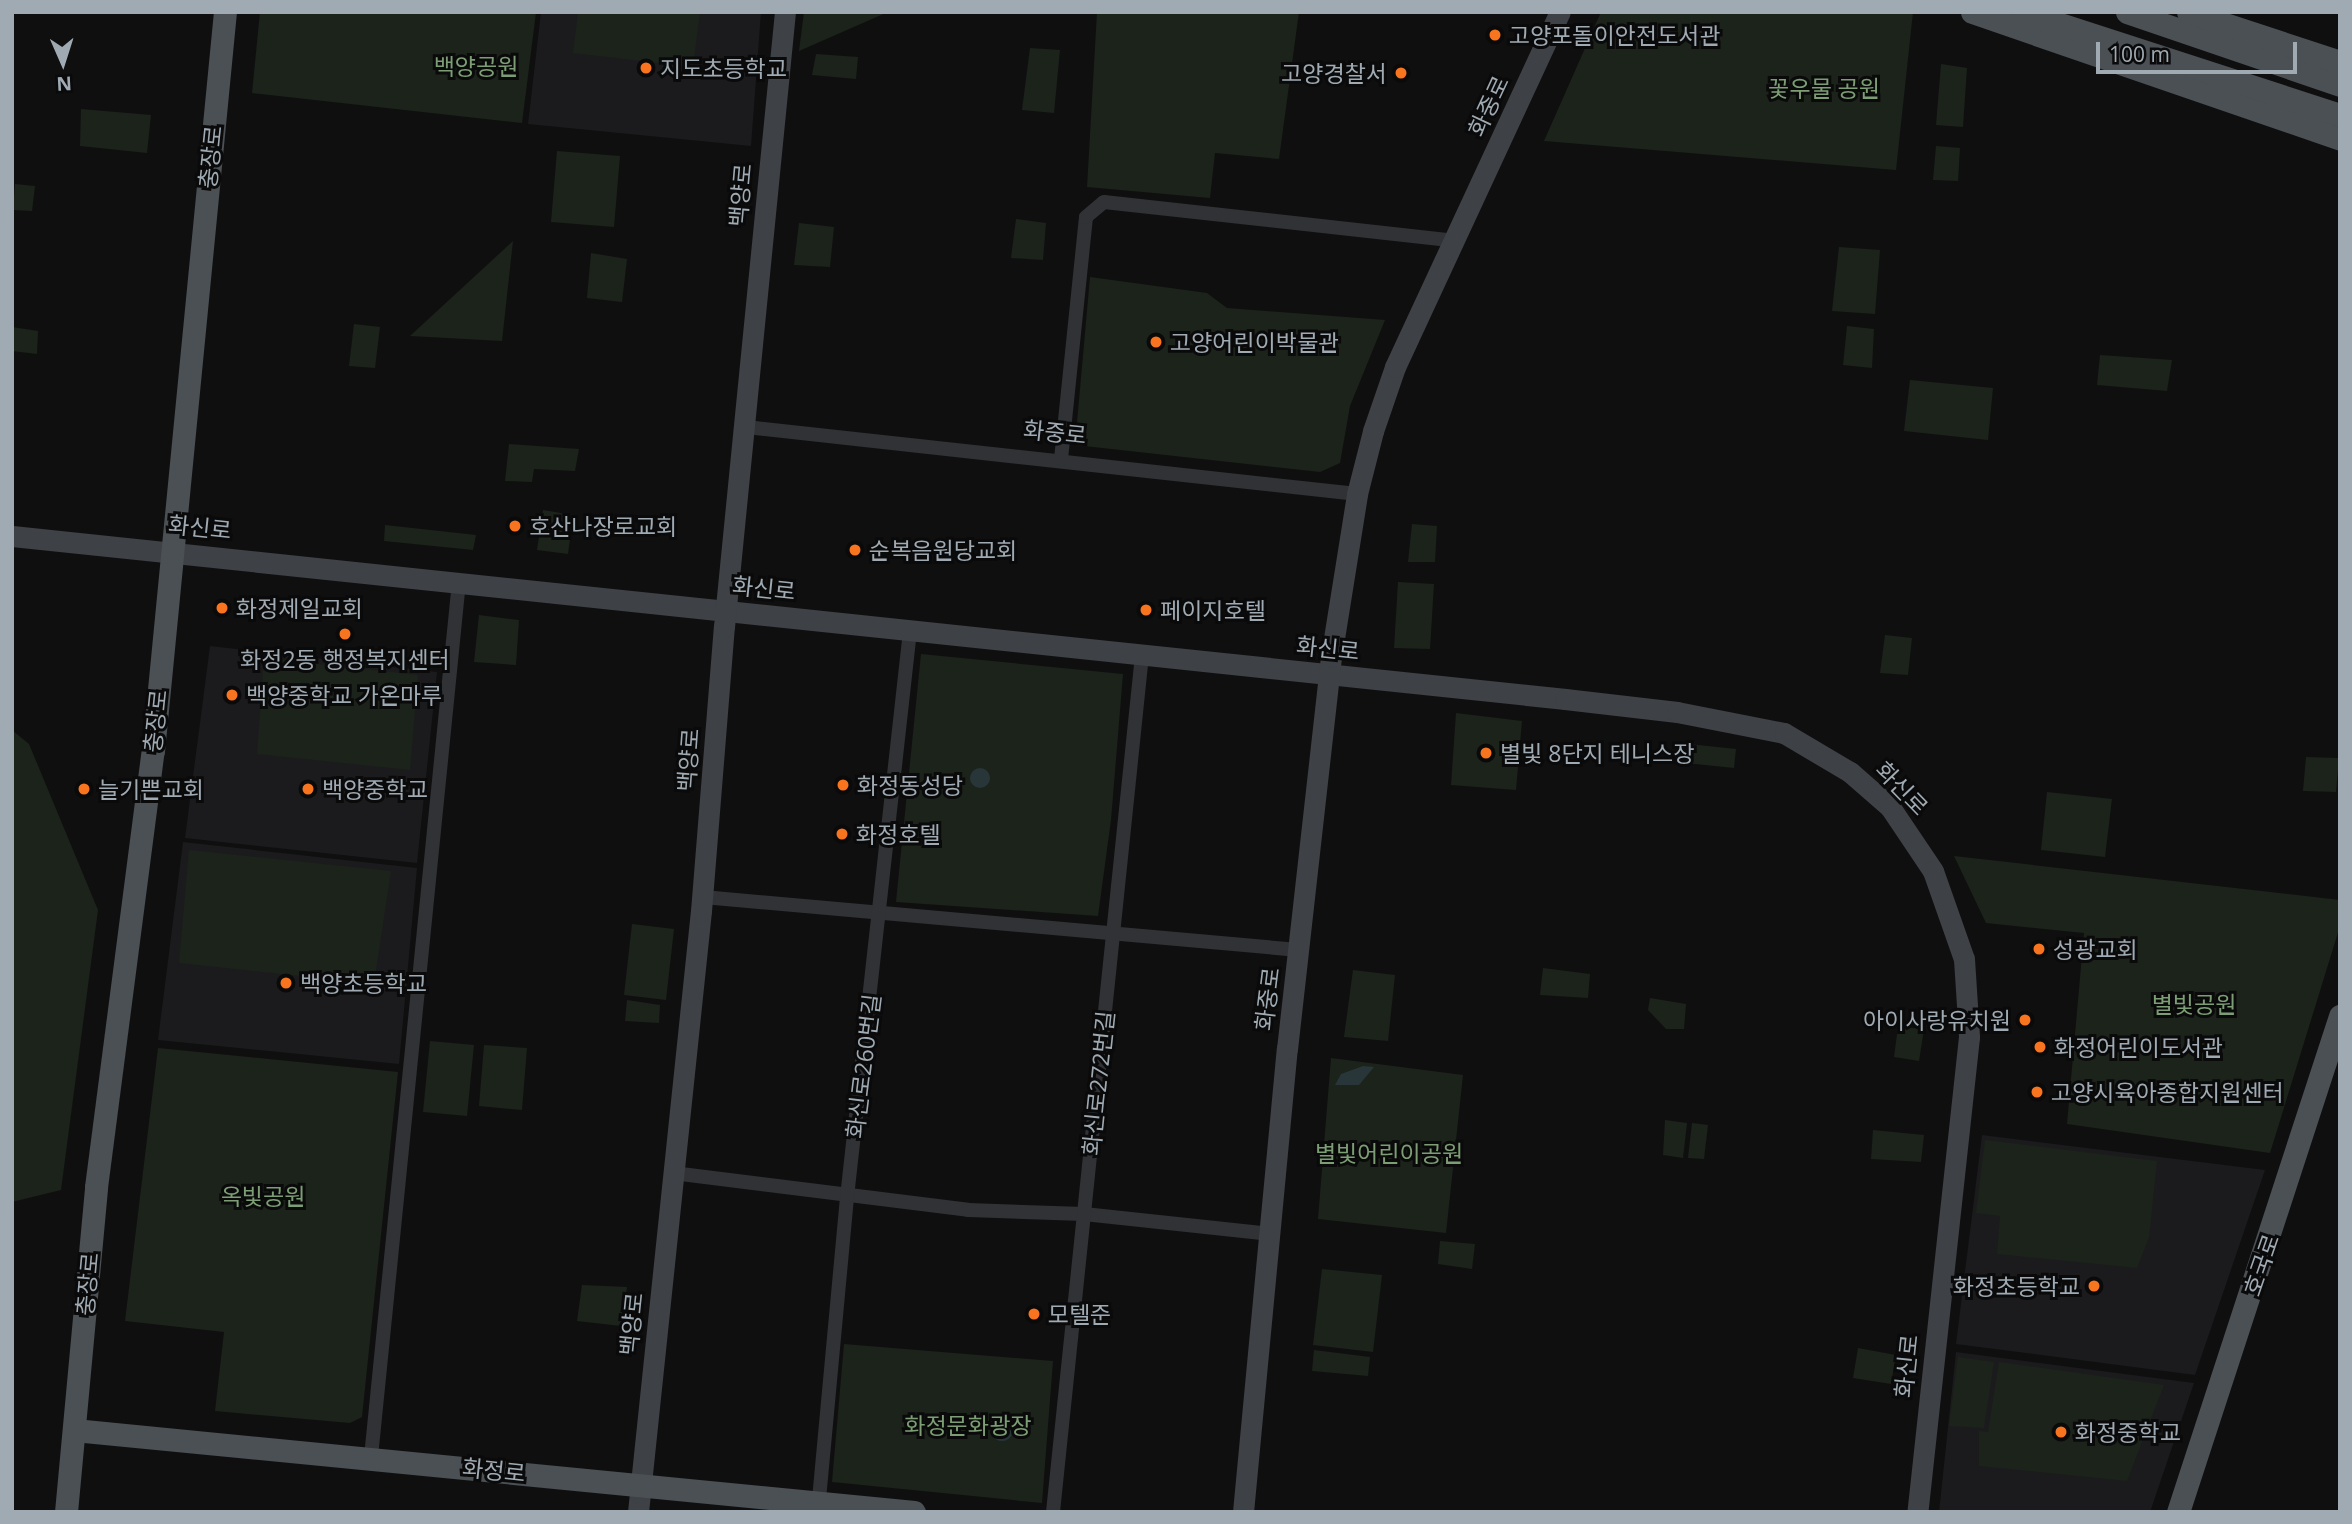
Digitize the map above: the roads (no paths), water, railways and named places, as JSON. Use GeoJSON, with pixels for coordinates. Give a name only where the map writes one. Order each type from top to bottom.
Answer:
{"type":"FeatureCollection","features":[{"type":"Feature","properties":{"kind":"main road","name":"충장로"},"geometry":{"type":"LineString","coordinates":[[66,1512],[96,1187],[153,751],[225,12]]}},
{"type":"Feature","properties":{"kind":"main road","name":"백양로"},"geometry":{"type":"LineString","coordinates":[[638,1512],[703,897],[726,610],[785,12]]}},
{"type":"Feature","properties":{"kind":"main road","name":"화중로"},"geometry":{"type":"LineString","coordinates":[[1243,1512],[1329,675],[1357,494],[1395,367],[1456,242],[1560,12]]}},
{"type":"Feature","properties":{"kind":"main road"},"geometry":{"type":"LineString","coordinates":[[1972,12],[2340,139]]}},
{"type":"Feature","properties":{"kind":"main road"},"geometry":{"type":"LineString","coordinates":[[2023,12],[2340,115]]}},
{"type":"Feature","properties":{"kind":"main road"},"geometry":{"type":"LineString","coordinates":[[2127,12],[2340,85]]}},
{"type":"Feature","properties":{"kind":"main road"},"geometry":{"type":"LineString","coordinates":[[2188,12],[2340,62]]}},
{"type":"Feature","properties":{"kind":"main road","name":"화신로"},"geometry":{"type":"LineString","coordinates":[[12,536],[459,580],[1676,712],[1784,733],[1850,772],[1890,807],[1921,848],[1945,895],[1964,959],[1969,1037],[1917,1512]]}},
{"type":"Feature","properties":{"kind":"main road","name":"호국로"},"geometry":{"type":"LineString","coordinates":[[2178,1512],[2340,1016]]}},
{"type":"Feature","properties":{"kind":"main road","name":"호국로"},"geometry":{"type":"LineString","coordinates":[[2194,1512],[2340,1055]]}},
{"type":"Feature","properties":{"kind":"main road","name":"화정로"},"geometry":{"type":"LineString","coordinates":[[74,1430],[371,1457],[818,1506],[914,1512]]}},
{"type":"Feature","properties":{"kind":"street"},"geometry":{"type":"LineString","coordinates":[[1061,459],[1086,217],[1104,202],[1456,242]]}},
{"type":"Feature","properties":{"kind":"street","name":"화중로"},"geometry":{"type":"LineString","coordinates":[[746,427],[1061,459],[1357,494]]}},
{"type":"Feature","properties":{"kind":"street"},"geometry":{"type":"LineString","coordinates":[[371,1457],[459,580]]}},
{"type":"Feature","properties":{"kind":"street","name":"화신로260번길"},"geometry":{"type":"LineString","coordinates":[[818,1506],[847,1197],[910,631]]}},
{"type":"Feature","properties":{"kind":"street","name":"화신로272번길"},"geometry":{"type":"LineString","coordinates":[[1053,1512],[1142,655]]}},
{"type":"Feature","properties":{"kind":"street"},"geometry":{"type":"LineString","coordinates":[[703,897],[1299,950]]}},
{"type":"Feature","properties":{"kind":"street"},"geometry":{"type":"LineString","coordinates":[[673,1173],[847,1197],[968,1210],[1084,1214],[1270,1234]]}},
{"type":"Feature","properties":{"kind":"place","name":"고양포돌이안전도서관"},"geometry":{"type":"Point","coordinates":[1495,35]}},
{"type":"Feature","properties":{"kind":"place","name":"지도초등학교"},"geometry":{"type":"Point","coordinates":[646,68]}},
{"type":"Feature","properties":{"kind":"place","name":"고양경찰서"},"geometry":{"type":"Point","coordinates":[1401,73]}},
{"type":"Feature","properties":{"kind":"place","name":"고양어린이박물관"},"geometry":{"type":"Point","coordinates":[1156,342]}},
{"type":"Feature","properties":{"kind":"place","name":"호산나장로교회"},"geometry":{"type":"Point","coordinates":[515,526]}},
{"type":"Feature","properties":{"kind":"place","name":"순복음원당교회"},"geometry":{"type":"Point","coordinates":[855,550]}},
{"type":"Feature","properties":{"kind":"place","name":"화정제일교회"},"geometry":{"type":"Point","coordinates":[222,608]}},
{"type":"Feature","properties":{"kind":"place","name":"페이지호텔"},"geometry":{"type":"Point","coordinates":[1146,610]}},
{"type":"Feature","properties":{"kind":"place","name":"화정2동 행정복지센터"},"geometry":{"type":"Point","coordinates":[345,634]}},
{"type":"Feature","properties":{"kind":"place","name":"백양중학교 가온마루"},"geometry":{"type":"Point","coordinates":[232,695]}},
{"type":"Feature","properties":{"kind":"place","name":"별빛 8단지 테니스장"},"geometry":{"type":"Point","coordinates":[1486,753]}},
{"type":"Feature","properties":{"kind":"place","name":"화정동성당"},"geometry":{"type":"Point","coordinates":[843,785]}},
{"type":"Feature","properties":{"kind":"place","name":"늘기쁜교회"},"geometry":{"type":"Point","coordinates":[84,789]}},
{"type":"Feature","properties":{"kind":"place","name":"백양중학교"},"geometry":{"type":"Point","coordinates":[308,789]}},
{"type":"Feature","properties":{"kind":"place","name":"화정호텔"},"geometry":{"type":"Point","coordinates":[842,834]}},
{"type":"Feature","properties":{"kind":"place","name":"성광교회"},"geometry":{"type":"Point","coordinates":[2039,949]}},
{"type":"Feature","properties":{"kind":"place","name":"백양초등학교"},"geometry":{"type":"Point","coordinates":[286,983]}},
{"type":"Feature","properties":{"kind":"place","name":"아이사랑유치원"},"geometry":{"type":"Point","coordinates":[2025,1020]}},
{"type":"Feature","properties":{"kind":"place","name":"화정어린이도서관"},"geometry":{"type":"Point","coordinates":[2040,1047]}},
{"type":"Feature","properties":{"kind":"place","name":"고양시육아종합지원센터"},"geometry":{"type":"Point","coordinates":[2037,1092]}},
{"type":"Feature","properties":{"kind":"place","name":"화정초등학교"},"geometry":{"type":"Point","coordinates":[2094,1286]}},
{"type":"Feature","properties":{"kind":"place","name":"모텔준"},"geometry":{"type":"Point","coordinates":[1034,1314]}},
{"type":"Feature","properties":{"kind":"place","name":"화정중학교"},"geometry":{"type":"Point","coordinates":[2061,1432]}},
{"type":"Feature","properties":{"kind":"park label","name":"백양공원"},"geometry":{"type":"Point","coordinates":[476,66]}},
{"type":"Feature","properties":{"kind":"park label","name":"꽃우물 공원"},"geometry":{"type":"Point","coordinates":[1824,88]}},
{"type":"Feature","properties":{"kind":"park label","name":"별빛공원"},"geometry":{"type":"Point","coordinates":[2194,1004]}},
{"type":"Feature","properties":{"kind":"park label","name":"별빛어린이공원"},"geometry":{"type":"Point","coordinates":[1389,1153]}},
{"type":"Feature","properties":{"kind":"park label","name":"옥빛공원"},"geometry":{"type":"Point","coordinates":[263,1196]}},
{"type":"Feature","properties":{"kind":"park label","name":"화정문화광장"},"geometry":{"type":"Point","coordinates":[968,1425]}}]}
